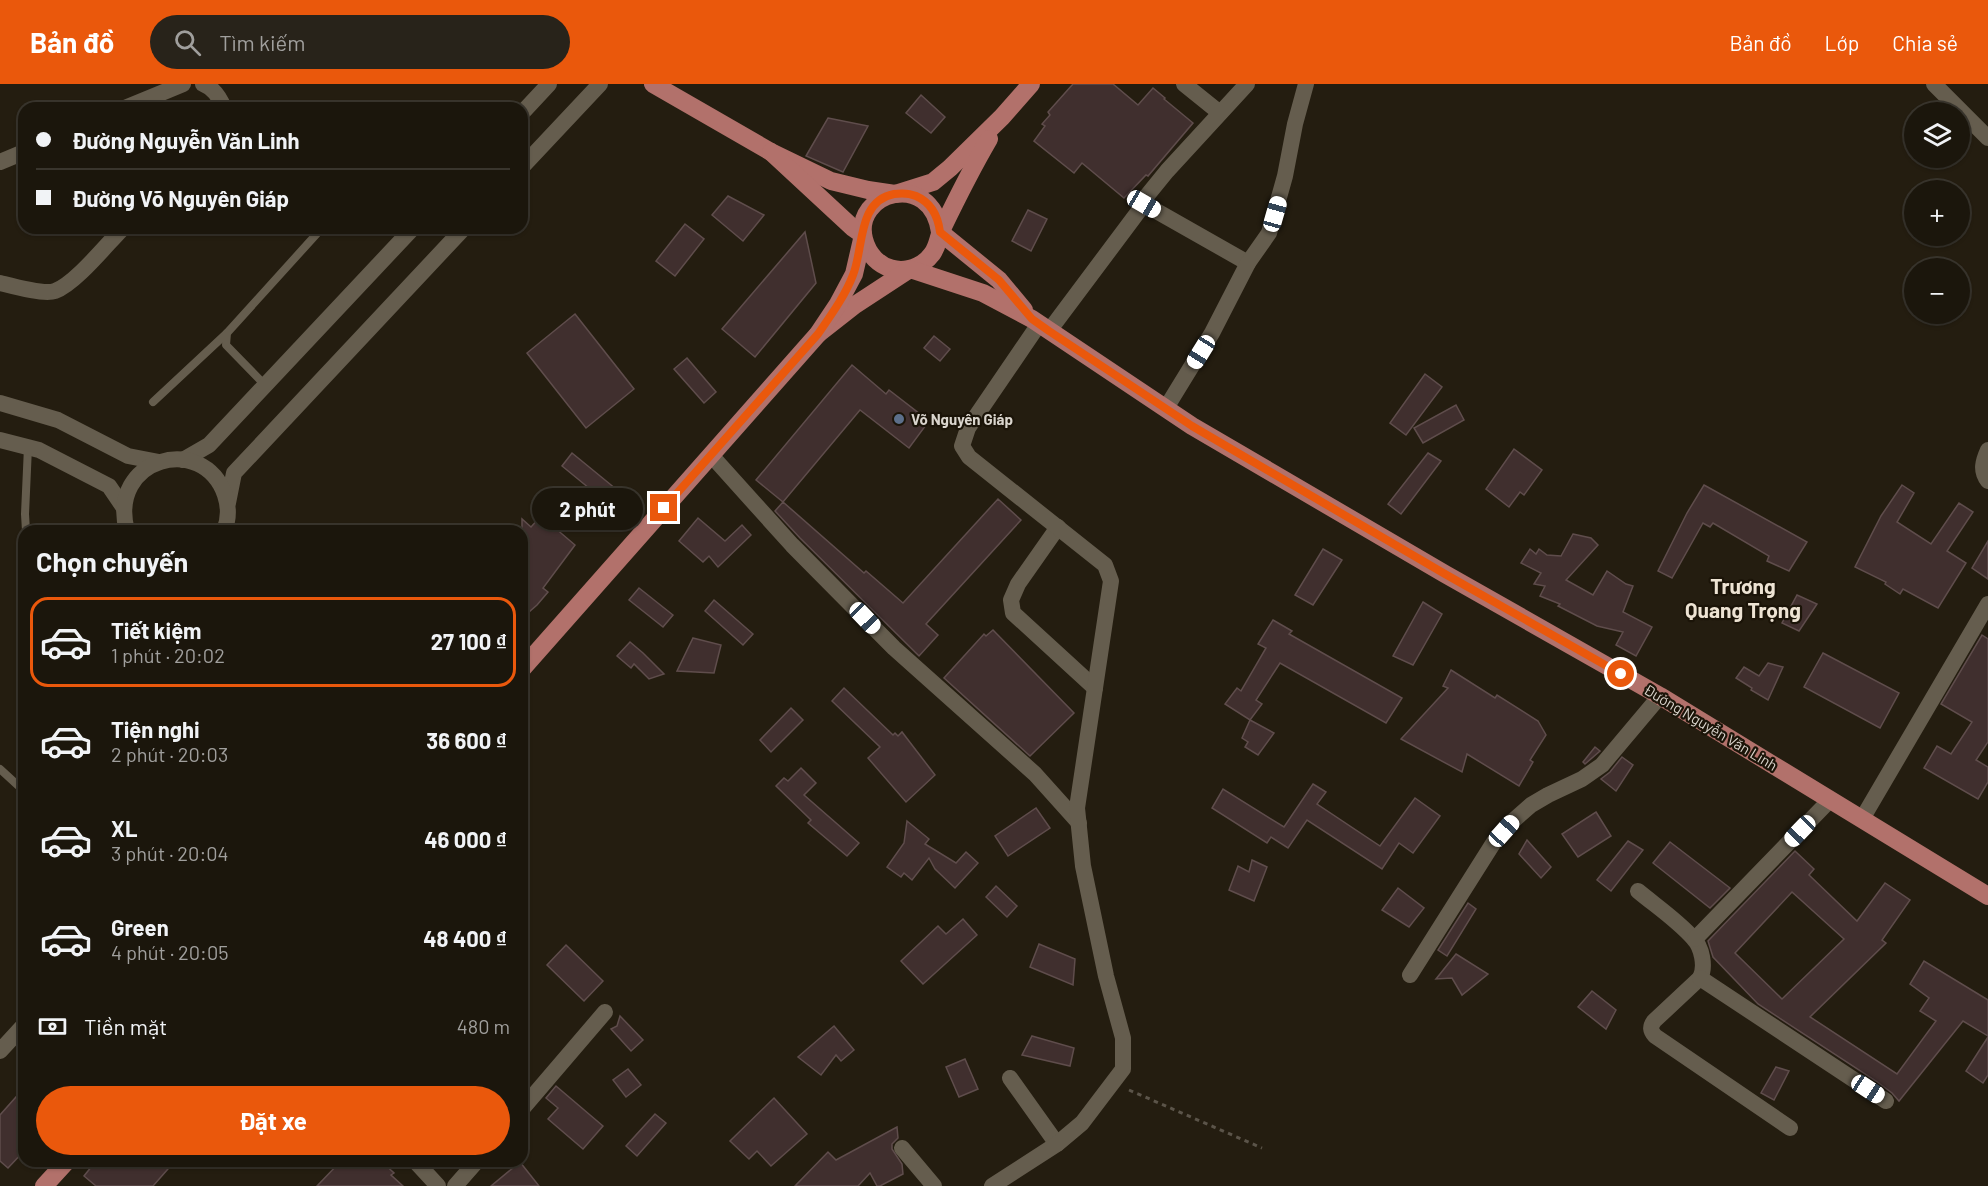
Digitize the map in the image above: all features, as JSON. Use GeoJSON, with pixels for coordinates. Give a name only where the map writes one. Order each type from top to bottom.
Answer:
{"type":"FeatureCollection","features":[{"type":"Feature","properties":{"kind":"main road"},"geometry":{"type":"LineString","coordinates":[[653,84],[771,152],[831,181],[868,190],[914,195],[925,200],[936,215],[940,232]]}},
{"type":"Feature","properties":{"kind":"main road"},"geometry":{"type":"LineString","coordinates":[[528,662],[818,334],[838,304],[854,273],[865,221],[870,209],[879,200],[933,182],[1002,117],[1031,84]]}},
{"type":"Feature","properties":{"kind":"main road"},"geometry":{"type":"LineString","coordinates":[[818,334],[855,305],[910,269],[922,264],[932,255],[938,244],[940,232],[966,178],[1002,117]]}},
{"type":"Feature","properties":{"kind":"main road"},"geometry":{"type":"LineString","coordinates":[[771,152],[852,228],[863,235],[866,247],[874,258],[884,266],[897,270],[910,269]]}},
{"type":"Feature","properties":{"kind":"main road","name":"Đường Nguyễn Văn Linh"},"geometry":{"type":"LineString","coordinates":[[940,232],[999,280],[1040,325]]}},
{"type":"Feature","properties":{"kind":"main road","name":"Đường Nguyễn Văn Linh"},"geometry":{"type":"LineString","coordinates":[[910,269],[983,293],[1040,325],[1192,426],[1660,696],[1988,896]]}},
{"type":"Feature","properties":{"kind":"main road"},"geometry":{"type":"LineString","coordinates":[[44,1186],[61,1167]]}},
{"type":"Feature","properties":{"kind":"street"},"geometry":{"type":"LineString","coordinates":[[140,102],[183,84]]}},
{"type":"Feature","properties":{"kind":"street"},"geometry":{"type":"LineString","coordinates":[[203,84],[220,97],[222,102]]}},
{"type":"Feature","properties":{"kind":"street"},"geometry":{"type":"LineString","coordinates":[[528,107],[549,84]]}},
{"type":"Feature","properties":{"kind":"street"},"geometry":{"type":"LineString","coordinates":[[528,160],[600,84]]}},
{"type":"Feature","properties":{"kind":"street"},"geometry":{"type":"LineString","coordinates":[[1184,84],[1220,113]]}},
{"type":"Feature","properties":{"kind":"street"},"geometry":{"type":"LineString","coordinates":[[1247,84],[1167,171],[1141,203],[1248,263]]}},
{"type":"Feature","properties":{"kind":"street"},"geometry":{"type":"LineString","coordinates":[[1167,408],[1212,333],[1248,263],[1269,233],[1306,84]]}},
{"type":"Feature","properties":{"kind":"street"},"geometry":{"type":"LineString","coordinates":[[1934,84],[1988,138]]}},
{"type":"Feature","properties":{"kind":"street"},"geometry":{"type":"LineString","coordinates":[[0,162],[18,154]]}},
{"type":"Feature","properties":{"kind":"street"},"geometry":{"type":"LineString","coordinates":[[992,1186],[1057,1144],[1082,1123],[1123,1070],[1123,1038],[1106,976],[1083,866],[1077,808],[1111,581],[1105,565],[969,457],[962,446],[968,428],[1040,325],[1144,204]]}},
{"type":"Feature","properties":{"kind":"street"},"geometry":{"type":"LineString","coordinates":[[0,284],[27,290],[54,292],[73,280],[117,234]]}},
{"type":"Feature","properties":{"kind":"street"},"geometry":{"type":"LineString","coordinates":[[183,460],[209,445],[407,234]]}},
{"type":"Feature","properties":{"kind":"street"},"geometry":{"type":"LineString","coordinates":[[227,525],[234,473],[458,234]]}},
{"type":"Feature","properties":{"kind":"street"},"geometry":{"type":"LineString","coordinates":[[0,403],[58,420],[128,456],[159,462]]}},
{"type":"Feature","properties":{"kind":"street"},"geometry":{"type":"LineString","coordinates":[[0,440],[39,450],[110,486],[124,508]]}},
{"type":"Feature","properties":{"kind":"street"},"geometry":{"type":"LineString","coordinates":[[1988,450],[1983,468],[1984,476],[1988,481]]}},
{"type":"Feature","properties":{"kind":"street"},"geometry":{"type":"LineString","coordinates":[[711,455],[792,545],[894,648],[1035,774],[1079,823]]}},
{"type":"Feature","properties":{"kind":"street"},"geometry":{"type":"LineString","coordinates":[[126,525],[123,514],[125,498],[132,482],[143,470],[159,462],[183,460],[195,463],[211,472],[222,486],[228,503]]}},
{"type":"Feature","properties":{"kind":"street"},"geometry":{"type":"LineString","coordinates":[[1058,527],[1018,584],[1011,600],[1013,613],[1095,688]]}},
{"type":"Feature","properties":{"kind":"street"},"geometry":{"type":"LineString","coordinates":[[1862,819],[1988,604]]}},
{"type":"Feature","properties":{"kind":"street"},"geometry":{"type":"LineString","coordinates":[[1410,975],[1494,842],[1531,805],[1582,779],[1602,765],[1660,696]]}},
{"type":"Feature","properties":{"kind":"street"},"geometry":{"type":"LineString","coordinates":[[1695,939],[1830,800]]}},
{"type":"Feature","properties":{"kind":"street"},"geometry":{"type":"LineString","coordinates":[[1638,891],[1695,939],[1703,963],[1700,978],[1654,1021],[1651,1025],[1651,1032],[1790,1128]]}},
{"type":"Feature","properties":{"kind":"street"},"geometry":{"type":"LineString","coordinates":[[1700,978],[1887,1101]]}},
{"type":"Feature","properties":{"kind":"street"},"geometry":{"type":"LineString","coordinates":[[528,1102],[605,1012]]}},
{"type":"Feature","properties":{"kind":"street"},"geometry":{"type":"LineString","coordinates":[[0,1051],[18,1032]]}},
{"type":"Feature","properties":{"kind":"street"},"geometry":{"type":"LineString","coordinates":[[1010,1078],[1057,1144]]}},
{"type":"Feature","properties":{"kind":"street"},"geometry":{"type":"LineString","coordinates":[[902,1148],[934,1186]]}},
{"type":"Feature","properties":{"kind":"street"},"geometry":{"type":"LineString","coordinates":[[421,1167],[438,1186]]}},
{"type":"Feature","properties":{"kind":"street"},"geometry":{"type":"LineString","coordinates":[[455,1186],[472,1167]]}},
{"type":"Feature","properties":{"kind":"lane"},"geometry":{"type":"LineString","coordinates":[[153,402],[227,333],[317,234]]}},
{"type":"Feature","properties":{"kind":"lane"},"geometry":{"type":"LineString","coordinates":[[227,333],[226,345],[266,385]]}},
{"type":"Feature","properties":{"kind":"lane"},"geometry":{"type":"LineString","coordinates":[[26,525],[28,447]]}},
{"type":"Feature","properties":{"kind":"lane"},"geometry":{"type":"LineString","coordinates":[[0,769],[18,786]]}},
{"type":"Feature","properties":{"kind":"path"},"geometry":{"type":"LineString","coordinates":[[1114,1083],[1262,1148]]}},
{"type":"Feature","properties":{"kind":"building"},"geometry":{"type":"Polygon","coordinates":[[[1073,84],[1113,84],[1138,105],[1153,88],[1193,123],[1148,176],[1146,175],[1124,198],[1082,163],[1074,173],[1034,141],[1045,126],[1042,124],[1050,115],[1048,112],[1073,84]]]}},
{"type":"Feature","properties":{"kind":"building"},"geometry":{"type":"Polygon","coordinates":[[[921,95],[945,117],[931,133],[906,113],[921,95]]]}},
{"type":"Feature","properties":{"kind":"building"},"geometry":{"type":"Polygon","coordinates":[[[828,118],[868,126],[843,172],[806,156],[828,118]]]}},
{"type":"Feature","properties":{"kind":"building"},"geometry":{"type":"Polygon","coordinates":[[[728,196],[764,215],[743,241],[712,215],[728,196]]]}},
{"type":"Feature","properties":{"kind":"building"},"geometry":{"type":"Polygon","coordinates":[[[1028,210],[1047,219],[1031,251],[1012,241],[1028,210]]]}},
{"type":"Feature","properties":{"kind":"building"},"geometry":{"type":"Polygon","coordinates":[[[685,224],[704,239],[675,276],[656,261],[685,224]]]}},
{"type":"Feature","properties":{"kind":"building"},"geometry":{"type":"Polygon","coordinates":[[[805,232],[816,283],[755,357],[722,329],[805,232]]]}},
{"type":"Feature","properties":{"kind":"building"},"geometry":{"type":"Polygon","coordinates":[[[575,314],[634,389],[586,428],[527,353],[575,314]]]}},
{"type":"Feature","properties":{"kind":"building"},"geometry":{"type":"Polygon","coordinates":[[[934,336],[950,349],[940,361],[924,348],[934,336]]]}},
{"type":"Feature","properties":{"kind":"building"},"geometry":{"type":"Polygon","coordinates":[[[687,358],[716,392],[704,403],[674,369],[687,358]]]}},
{"type":"Feature","properties":{"kind":"building"},"geometry":{"type":"Polygon","coordinates":[[[852,365],[886,394],[889,390],[929,421],[909,448],[860,410],[783,502],[756,480],[852,365]]]}},
{"type":"Feature","properties":{"kind":"building"},"geometry":{"type":"Polygon","coordinates":[[[1425,374],[1442,387],[1406,435],[1390,423],[1425,374]]]}},
{"type":"Feature","properties":{"kind":"building"},"geometry":{"type":"Polygon","coordinates":[[[1456,405],[1464,420],[1423,443],[1414,428],[1456,405]]]}},
{"type":"Feature","properties":{"kind":"building"},"geometry":{"type":"Polygon","coordinates":[[[1514,449],[1542,470],[1524,495],[1520,492],[1509,507],[1486,489],[1514,449]]]}},
{"type":"Feature","properties":{"kind":"building"},"geometry":{"type":"Polygon","coordinates":[[[572,453],[616,489],[606,502],[562,466],[572,453]]]}},
{"type":"Feature","properties":{"kind":"building"},"geometry":{"type":"Polygon","coordinates":[[[1428,453],[1441,461],[1401,514],[1388,504],[1428,453]]]}},
{"type":"Feature","properties":{"kind":"building"},"geometry":{"type":"Polygon","coordinates":[[[1704,485],[1807,542],[1789,571],[1767,561],[1769,556],[1713,523],[1710,527],[1703,523],[1672,578],[1658,571],[1704,485]]]}},
{"type":"Feature","properties":{"kind":"building"},"geometry":{"type":"Polygon","coordinates":[[[1902,485],[1914,493],[1897,522],[1931,544],[1959,503],[1973,512],[1947,551],[1966,563],[1938,608],[1903,589],[1900,594],[1885,584],[1886,582],[1855,567],[1881,516],[1902,485]]]}},
{"type":"Feature","properties":{"kind":"building"},"geometry":{"type":"Polygon","coordinates":[[[998,499],[1021,520],[926,624],[938,635],[919,656],[775,511],[783,502],[864,573],[866,571],[903,603],[998,499]]]}},
{"type":"Feature","properties":{"kind":"building"},"geometry":{"type":"Polygon","coordinates":[[[541,516],[575,545],[543,588],[548,592],[528,613],[528,525],[522,525],[522,519],[531,527],[541,516]]]}},
{"type":"Feature","properties":{"kind":"building"},"geometry":{"type":"Polygon","coordinates":[[[698,518],[725,541],[742,525],[751,535],[718,567],[709,556],[703,562],[679,541],[698,518]]]}},
{"type":"Feature","properties":{"kind":"building"},"geometry":{"type":"Polygon","coordinates":[[[1573,534],[1591,538],[1598,545],[1566,580],[1593,595],[1607,571],[1633,586],[1623,612],[1652,627],[1636,656],[1616,645],[1623,632],[1597,626],[1558,606],[1560,604],[1540,596],[1545,586],[1534,584],[1541,573],[1521,563],[1530,549],[1536,554],[1539,549],[1547,555],[1561,556],[1573,534]]]}},
{"type":"Feature","properties":{"kind":"building"},"geometry":{"type":"Polygon","coordinates":[[[1988,541],[1988,579],[1972,568],[1988,541]]]}},
{"type":"Feature","properties":{"kind":"building"},"geometry":{"type":"Polygon","coordinates":[[[1323,549],[1342,560],[1313,605],[1295,595],[1323,549]]]}},
{"type":"Feature","properties":{"kind":"building"},"geometry":{"type":"Polygon","coordinates":[[[639,588],[673,615],[663,627],[629,600],[639,588]]]}},
{"type":"Feature","properties":{"kind":"building"},"geometry":{"type":"Polygon","coordinates":[[[1797,595],[1817,604],[1799,631],[1782,623],[1797,595]]]}},
{"type":"Feature","properties":{"kind":"building"},"geometry":{"type":"Polygon","coordinates":[[[714,600],[753,634],[743,645],[705,611],[714,600]]]}},
{"type":"Feature","properties":{"kind":"building"},"geometry":{"type":"Polygon","coordinates":[[[1423,602],[1442,614],[1413,665],[1393,656],[1423,602]]]}},
{"type":"Feature","properties":{"kind":"building"},"geometry":{"type":"Polygon","coordinates":[[[1273,620],[1292,631],[1289,634],[1402,698],[1386,723],[1280,663],[1256,700],[1262,704],[1250,720],[1225,704],[1237,688],[1241,691],[1266,648],[1258,644],[1273,620]]]}},
{"type":"Feature","properties":{"kind":"building"},"geometry":{"type":"Polygon","coordinates":[[[993,630],[1074,713],[1030,756],[944,678],[984,634],[986,636],[993,630]]]}},
{"type":"Feature","properties":{"kind":"building"},"geometry":{"type":"Polygon","coordinates":[[[1982,635],[1988,639],[1988,742],[1976,760],[1988,767],[1988,782],[1978,799],[1924,768],[1937,746],[1951,754],[1972,722],[1941,704],[1982,635]]]}},
{"type":"Feature","properties":{"kind":"building"},"geometry":{"type":"Polygon","coordinates":[[[693,638],[721,645],[714,673],[677,671],[693,638]]]}},
{"type":"Feature","properties":{"kind":"building"},"geometry":{"type":"Polygon","coordinates":[[[630,642],[664,674],[649,679],[634,664],[631,668],[617,656],[630,642]]]}},
{"type":"Feature","properties":{"kind":"building"},"geometry":{"type":"Polygon","coordinates":[[[1823,653],[1899,693],[1880,728],[1804,687],[1823,653]]]}},
{"type":"Feature","properties":{"kind":"building"},"geometry":{"type":"Polygon","coordinates":[[[1768,663],[1783,667],[1768,700],[1736,678],[1744,667],[1759,676],[1768,663]]]}},
{"type":"Feature","properties":{"kind":"building"},"geometry":{"type":"Polygon","coordinates":[[[1451,670],[1495,698],[1497,695],[1538,721],[1546,735],[1530,760],[1533,762],[1519,786],[1467,754],[1462,772],[1401,739],[1448,688],[1443,686],[1451,670]]]}},
{"type":"Feature","properties":{"kind":"building"},"geometry":{"type":"Polygon","coordinates":[[[844,688],[893,735],[895,733],[898,736],[902,732],[935,775],[906,802],[868,758],[880,747],[832,701],[844,688]]]}},
{"type":"Feature","properties":{"kind":"building"},"geometry":{"type":"Polygon","coordinates":[[[791,708],[803,720],[771,752],[760,740],[791,708]]]}},
{"type":"Feature","properties":{"kind":"building"},"geometry":{"type":"Polygon","coordinates":[[[1250,720],[1274,733],[1258,755],[1245,747],[1248,742],[1242,738],[1250,720]]]}},
{"type":"Feature","properties":{"kind":"building"},"geometry":{"type":"Polygon","coordinates":[[[1595,747],[1600,751],[1585,764],[1583,762],[1595,747]]]}},
{"type":"Feature","properties":{"kind":"building"},"geometry":{"type":"Polygon","coordinates":[[[1622,757],[1633,765],[1616,791],[1601,779],[1622,757]]]}},
{"type":"Feature","properties":{"kind":"building"},"geometry":{"type":"Polygon","coordinates":[[[801,768],[816,783],[804,795],[859,843],[847,856],[808,823],[811,820],[776,786],[784,778],[788,781],[801,768]]]}},
{"type":"Feature","properties":{"kind":"building"},"geometry":{"type":"Polygon","coordinates":[[[1313,784],[1326,792],[1317,804],[1380,846],[1415,798],[1440,816],[1413,853],[1399,843],[1382,869],[1307,820],[1288,848],[1271,837],[1267,843],[1212,808],[1223,789],[1284,827],[1313,784]]]}},
{"type":"Feature","properties":{"kind":"building"},"geometry":{"type":"Polygon","coordinates":[[[1036,808],[1050,828],[1008,856],[995,836],[1036,808]]]}},
{"type":"Feature","properties":{"kind":"building"},"geometry":{"type":"Polygon","coordinates":[[[1596,812],[1611,836],[1578,857],[1562,834],[1596,812]]]}},
{"type":"Feature","properties":{"kind":"building"},"geometry":{"type":"Polygon","coordinates":[[[907,821],[929,839],[925,844],[956,863],[966,852],[978,863],[955,888],[935,869],[929,858],[912,880],[904,873],[901,877],[887,867],[904,843],[907,821]]]}},
{"type":"Feature","properties":{"kind":"building"},"geometry":{"type":"Polygon","coordinates":[[[1527,840],[1551,867],[1541,878],[1519,854],[1527,840]]]}},
{"type":"Feature","properties":{"kind":"building"},"geometry":{"type":"Polygon","coordinates":[[[1628,841],[1643,850],[1611,891],[1597,880],[1628,841]]]}},
{"type":"Feature","properties":{"kind":"building"},"geometry":{"type":"Polygon","coordinates":[[[1670,842],[1730,888],[1710,908],[1653,863],[1670,842]]]}},
{"type":"Feature","properties":{"kind":"building"},"geometry":{"type":"Polygon","coordinates":[[[1795,851],[1814,869],[1809,875],[1857,921],[1885,883],[1910,900],[1882,940],[1886,943],[1810,1017],[1897,1074],[1936,1021],[1920,1011],[1929,998],[1910,984],[1924,961],[1988,1000],[1988,1036],[1963,1021],[1899,1101],[1876,1081],[1758,1004],[1713,957],[1708,941],[1795,851]],[[1792,892],[1735,953],[1782,999],[1844,939],[1792,892]]]}},
{"type":"Feature","properties":{"kind":"building"},"geometry":{"type":"Polygon","coordinates":[[[1252,860],[1267,867],[1254,901],[1229,890],[1238,866],[1249,872],[1252,860]]]}},
{"type":"Feature","properties":{"kind":"building"},"geometry":{"type":"Polygon","coordinates":[[[996,886],[1017,906],[1007,917],[986,897],[996,886]]]}},
{"type":"Feature","properties":{"kind":"building"},"geometry":{"type":"Polygon","coordinates":[[[1398,888],[1424,908],[1409,927],[1382,910],[1398,888]]]}},
{"type":"Feature","properties":{"kind":"building"},"geometry":{"type":"Polygon","coordinates":[[[1468,903],[1476,909],[1447,956],[1438,950],[1468,903]]]}},
{"type":"Feature","properties":{"kind":"building"},"geometry":{"type":"Polygon","coordinates":[[[963,919],[977,935],[923,984],[901,961],[938,926],[946,934],[963,919]]]}},
{"type":"Feature","properties":{"kind":"building"},"geometry":{"type":"Polygon","coordinates":[[[1039,944],[1075,959],[1073,985],[1030,967],[1039,944]]]}},
{"type":"Feature","properties":{"kind":"building"},"geometry":{"type":"Polygon","coordinates":[[[566,945],[603,981],[584,1001],[547,965],[566,945]]]}},
{"type":"Feature","properties":{"kind":"building"},"geometry":{"type":"Polygon","coordinates":[[[1456,954],[1488,974],[1462,995],[1452,978],[1436,979],[1456,954]]]}},
{"type":"Feature","properties":{"kind":"building"},"geometry":{"type":"Polygon","coordinates":[[[1592,991],[1616,1010],[1606,1029],[1578,1007],[1592,991]]]}},
{"type":"Feature","properties":{"kind":"building"},"geometry":{"type":"Polygon","coordinates":[[[620,1016],[643,1040],[631,1051],[611,1029],[617,1026],[620,1016]]]}},
{"type":"Feature","properties":{"kind":"building"},"geometry":{"type":"Polygon","coordinates":[[[834,1026],[854,1050],[841,1061],[836,1055],[821,1075],[798,1057],[834,1026]]]}},
{"type":"Feature","properties":{"kind":"building"},"geometry":{"type":"Polygon","coordinates":[[[1032,1036],[1074,1048],[1070,1066],[1022,1055],[1032,1036]]]}},
{"type":"Feature","properties":{"kind":"building"},"geometry":{"type":"Polygon","coordinates":[[[1988,1037],[1988,1075],[1983,1083],[1966,1071],[1988,1037]]]}},
{"type":"Feature","properties":{"kind":"building"},"geometry":{"type":"Polygon","coordinates":[[[965,1059],[978,1089],[959,1097],[946,1067],[965,1059]]]}},
{"type":"Feature","properties":{"kind":"building"},"geometry":{"type":"Polygon","coordinates":[[[1776,1067],[1789,1071],[1774,1100],[1761,1093],[1776,1067]]]}},
{"type":"Feature","properties":{"kind":"building"},"geometry":{"type":"Polygon","coordinates":[[[628,1069],[641,1085],[626,1097],[613,1080],[628,1069]]]}},
{"type":"Feature","properties":{"kind":"building"},"geometry":{"type":"Polygon","coordinates":[[[556,1086],[603,1126],[583,1149],[548,1119],[558,1108],[546,1098],[556,1086]]]}},
{"type":"Feature","properties":{"kind":"building"},"geometry":{"type":"Polygon","coordinates":[[[18,1095],[18,1157],[8,1168],[0,1161],[0,1115],[18,1095]]]}},
{"type":"Feature","properties":{"kind":"building"},"geometry":{"type":"Polygon","coordinates":[[[774,1098],[807,1134],[771,1166],[757,1151],[749,1159],[730,1141],[774,1098]]]}},
{"type":"Feature","properties":{"kind":"building"},"geometry":{"type":"Polygon","coordinates":[[[655,1114],[666,1123],[637,1156],[626,1146],[655,1114]]]}},
{"type":"Feature","properties":{"kind":"building"},"geometry":{"type":"Polygon","coordinates":[[[897,1127],[898,1138],[892,1144],[892,1149],[902,1164],[903,1174],[880,1186],[877,1186],[870,1173],[858,1186],[795,1186],[828,1152],[836,1160],[897,1127]]]}},
{"type":"Feature","properties":{"kind":"building"},"geometry":{"type":"Polygon","coordinates":[[[91,1167],[170,1167],[153,1186],[96,1186],[84,1176],[91,1167]]]}},
{"type":"Feature","properties":{"kind":"building"},"geometry":{"type":"Polygon","coordinates":[[[335,1167],[388,1167],[394,1173],[391,1175],[403,1186],[317,1186],[335,1167]]]}},
{"type":"Feature","properties":{"kind":"building"},"geometry":{"type":"Polygon","coordinates":[[[514,1167],[524,1167],[539,1186],[491,1186],[514,1167]]]}},
{"type":"Feature","properties":{"kind":"place","name":"Võ Nguyên Giáp"},"geometry":{"type":"Point","coordinates":[899,419]}},
{"type":"Feature","properties":{"kind":"district","name":"Trương Quang Trọng"},"geometry":{"type":"Point","coordinates":[1743,597]}},
{"type":"Feature","properties":{"kind":"route"},"geometry":{"type":"LineString","coordinates":[[664,508],[818,334],[838,304],[854,273],[865,221],[870,209],[879,200],[890,195],[902,193],[914,195],[925,200],[933,209],[940,232],[999,280],[1032,319],[1049,331],[1192,426],[1621,674]]}}]}
